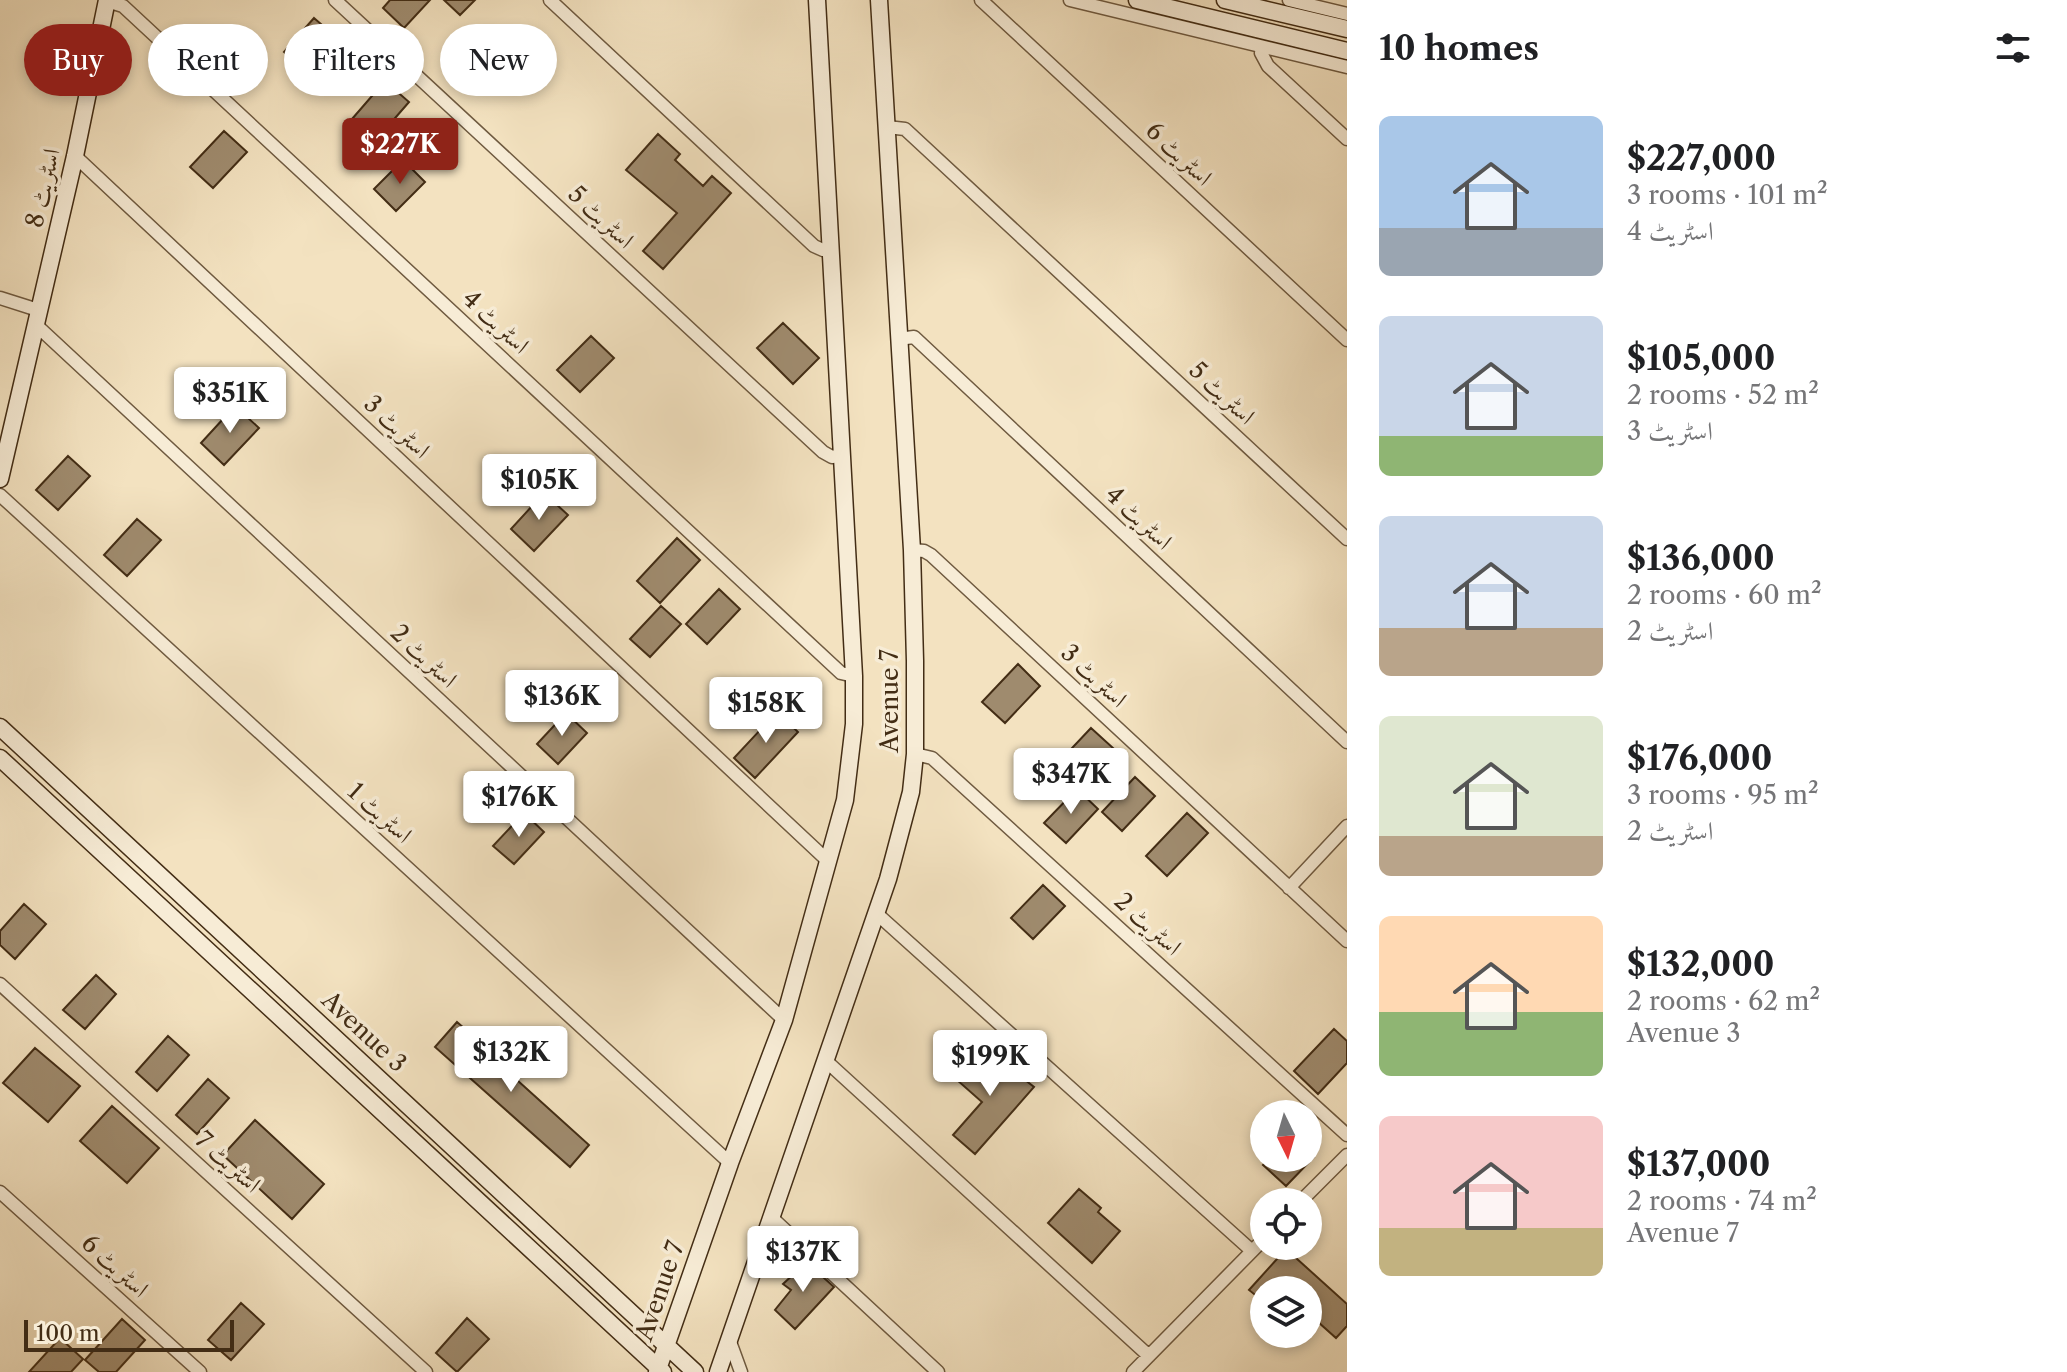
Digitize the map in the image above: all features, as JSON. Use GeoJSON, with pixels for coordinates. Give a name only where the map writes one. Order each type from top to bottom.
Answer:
{"type":"FeatureCollection","features":[{"type":"Feature","properties":{"kind":"main road","name":"اسٹریٹ 8"},"geometry":{"type":"LineString","coordinates":[[0,479],[3,449],[75,156],[107,0]]}},
{"type":"Feature","properties":{"kind":"main road","name":"Avenue 7"},"geometry":{"type":"LineString","coordinates":[[660,1371],[730,1163],[784,1020],[849,777],[854,676],[817,0]]}},
{"type":"Feature","properties":{"kind":"main road","name":"Avenue 7"},"geometry":{"type":"LineString","coordinates":[[718,1372],[876,913],[911,792],[915,754],[912,550],[879,0]]}},
{"type":"Feature","properties":{"kind":"main road"},"geometry":{"type":"LineString","coordinates":[[1137,0],[1347,51]]}},
{"type":"Feature","properties":{"kind":"main road"},"geometry":{"type":"LineString","coordinates":[[1225,0],[1347,29]]}},
{"type":"Feature","properties":{"kind":"main road","name":"Avenue 3"},"geometry":{"type":"LineString","coordinates":[[0,727],[695,1372]]}},
{"type":"Feature","properties":{"kind":"main road","name":"Avenue 3"},"geometry":{"type":"LineString","coordinates":[[0,758],[660,1371]]}},
{"type":"Feature","properties":{"kind":"street","name":"اسٹریٹ 4"},"geometry":{"type":"LineString","coordinates":[[107,0],[123,6],[841,673],[854,676]]}},
{"type":"Feature","properties":{"kind":"street","name":"اسٹریٹ 5"},"geometry":{"type":"LineString","coordinates":[[335,0],[823,452],[832,457],[843,455]]}},
{"type":"Feature","properties":{"kind":"street"},"geometry":{"type":"LineString","coordinates":[[550,0],[814,246],[832,250]]}},
{"type":"Feature","properties":{"kind":"street","name":"اسٹریٹ 6"},"geometry":{"type":"LineString","coordinates":[[981,0],[1347,340]]}},
{"type":"Feature","properties":{"kind":"street"},"geometry":{"type":"LineString","coordinates":[[1070,0],[1347,67]]}},
{"type":"Feature","properties":{"kind":"street"},"geometry":{"type":"LineString","coordinates":[[1289,0],[1347,14]]}},
{"type":"Feature","properties":{"kind":"street"},"geometry":{"type":"LineString","coordinates":[[1263,47],[1261,53],[1268,66],[1347,139]]}},
{"type":"Feature","properties":{"kind":"street","name":"اسٹریٹ 5"},"geometry":{"type":"LineString","coordinates":[[887,127],[905,129],[1347,539]]}},
{"type":"Feature","properties":{"kind":"street","name":"اسٹریٹ 3"},"geometry":{"type":"LineString","coordinates":[[75,156],[828,861]]}},
{"type":"Feature","properties":{"kind":"street"},"geometry":{"type":"LineString","coordinates":[[0,298],[36,317]]}},
{"type":"Feature","properties":{"kind":"street","name":"اسٹریٹ 2"},"geometry":{"type":"LineString","coordinates":[[36,317],[784,1020]]}},
{"type":"Feature","properties":{"kind":"street","name":"اسٹریٹ 4"},"geometry":{"type":"LineString","coordinates":[[898,339],[914,337],[1347,742]]}},
{"type":"Feature","properties":{"kind":"street","name":"اسٹریٹ 1"},"geometry":{"type":"LineString","coordinates":[[0,495],[730,1163]]}},
{"type":"Feature","properties":{"kind":"street","name":"اسٹریٹ 3"},"geometry":{"type":"LineString","coordinates":[[912,550],[931,555],[1347,941]]}},
{"type":"Feature","properties":{"kind":"street","name":"اسٹریٹ 2"},"geometry":{"type":"LineString","coordinates":[[915,754],[932,758],[1347,1135]]}},
{"type":"Feature","properties":{"kind":"street"},"geometry":{"type":"LineString","coordinates":[[1289,888],[1347,826]]}},
{"type":"Feature","properties":{"kind":"street"},"geometry":{"type":"LineString","coordinates":[[876,913],[1250,1249]]}},
{"type":"Feature","properties":{"kind":"street","name":"اسٹریٹ 7"},"geometry":{"type":"LineString","coordinates":[[0,984],[426,1372]]}},
{"type":"Feature","properties":{"kind":"street"},"geometry":{"type":"LineString","coordinates":[[825,1060],[1149,1356]]}},
{"type":"Feature","properties":{"kind":"street"},"geometry":{"type":"LineString","coordinates":[[1314,1188],[1347,1155]]}},
{"type":"Feature","properties":{"kind":"street","name":"اسٹریٹ 6"},"geometry":{"type":"LineString","coordinates":[[0,1192],[200,1372]]}},
{"type":"Feature","properties":{"kind":"street"},"geometry":{"type":"LineString","coordinates":[[771,1217],[938,1372]]}},
{"type":"Feature","properties":{"kind":"street"},"geometry":{"type":"LineString","coordinates":[[1133,1372],[1250,1253]]}},
{"type":"Feature","properties":{"kind":"street"},"geometry":{"type":"LineString","coordinates":[[729,1339],[741,1372]]}},
{"type":"Feature","properties":{"kind":"building"},"geometry":{"type":"Polygon","coordinates":[[[390,0],[430,0],[408,24],[400,24],[383,8],[390,0]]]}},
{"type":"Feature","properties":{"kind":"building"},"geometry":{"type":"Polygon","coordinates":[[[444,0],[475,0],[460,15],[444,0]]]}},
{"type":"Feature","properties":{"kind":"building"},"geometry":{"type":"Polygon","coordinates":[[[372,96],[402,96],[409,102],[376,140],[352,119],[372,96]]]}},
{"type":"Feature","properties":{"kind":"building"},"geometry":{"type":"Polygon","coordinates":[[[224,131],[247,152],[213,188],[190,167],[224,131]]]}},
{"type":"Feature","properties":{"kind":"building"},"geometry":{"type":"Polygon","coordinates":[[[658,134],[680,154],[675,160],[703,186],[712,176],[731,193],[663,269],[643,251],[677,213],[626,170],[658,134]]]}},
{"type":"Feature","properties":{"kind":"building"},"geometry":{"type":"Polygon","coordinates":[[[403,160],[425,182],[396,211],[374,189],[403,160]]]}},
{"type":"Feature","properties":{"kind":"building"},"geometry":{"type":"Polygon","coordinates":[[[783,323],[819,358],[793,384],[757,348],[783,323]]]}},
{"type":"Feature","properties":{"kind":"building"},"geometry":{"type":"Polygon","coordinates":[[[591,336],[614,358],[580,392],[557,370],[591,336]]]}},
{"type":"Feature","properties":{"kind":"building"},"geometry":{"type":"Polygon","coordinates":[[[235,406],[259,428],[224,465],[201,443],[235,406]]]}},
{"type":"Feature","properties":{"kind":"building"},"geometry":{"type":"Polygon","coordinates":[[[68,456],[90,476],[58,510],[36,490],[68,456]]]}},
{"type":"Feature","properties":{"kind":"building"},"geometry":{"type":"Polygon","coordinates":[[[544,493],[568,515],[534,551],[511,529],[544,493]]]}},
{"type":"Feature","properties":{"kind":"building"},"geometry":{"type":"Polygon","coordinates":[[[137,519],[161,540],[127,576],[104,555],[137,519]]]}},
{"type":"Feature","properties":{"kind":"building"},"geometry":{"type":"Polygon","coordinates":[[[677,538],[700,560],[660,603],[637,581],[677,538]]]}},
{"type":"Feature","properties":{"kind":"building"},"geometry":{"type":"Polygon","coordinates":[[[719,589],[740,609],[707,644],[686,624],[719,589]]]}},
{"type":"Feature","properties":{"kind":"building"},"geometry":{"type":"Polygon","coordinates":[[[661,606],[681,624],[650,657],[630,639],[661,606]]]}},
{"type":"Feature","properties":{"kind":"building"},"geometry":{"type":"Polygon","coordinates":[[[1018,664],[1040,686],[1005,723],[982,702],[1018,664]]]}},
{"type":"Feature","properties":{"kind":"building"},"geometry":{"type":"Polygon","coordinates":[[[777,712],[798,732],[755,778],[734,758],[777,712]]]}},
{"type":"Feature","properties":{"kind":"building"},"geometry":{"type":"Polygon","coordinates":[[[566,713],[587,733],[558,764],[537,744],[566,713]]]}},
{"type":"Feature","properties":{"kind":"building"},"geometry":{"type":"Polygon","coordinates":[[[1091,728],[1113,748],[1078,785],[1056,765],[1091,728]]]}},
{"type":"Feature","properties":{"kind":"building"},"geometry":{"type":"Polygon","coordinates":[[[1135,777],[1155,796],[1122,831],[1102,812],[1135,777]]]}},
{"type":"Feature","properties":{"kind":"building"},"geometry":{"type":"Polygon","coordinates":[[[1077,789],[1098,809],[1066,843],[1044,823],[1077,789]]]}},
{"type":"Feature","properties":{"kind":"building"},"geometry":{"type":"Polygon","coordinates":[[[524,813],[544,832],[514,864],[493,846],[524,813]]]}},
{"type":"Feature","properties":{"kind":"building"},"geometry":{"type":"Polygon","coordinates":[[[1187,813],[1208,833],[1167,876],[1146,856],[1187,813]]]}},
{"type":"Feature","properties":{"kind":"building"},"geometry":{"type":"Polygon","coordinates":[[[1043,885],[1065,906],[1033,939],[1011,918],[1043,885]]]}},
{"type":"Feature","properties":{"kind":"building"},"geometry":{"type":"Polygon","coordinates":[[[24,904],[46,924],[15,959],[0,945],[0,931],[24,904]]]}},
{"type":"Feature","properties":{"kind":"building"},"geometry":{"type":"Polygon","coordinates":[[[96,975],[116,994],[85,1029],[63,1010],[96,975]]]}},
{"type":"Feature","properties":{"kind":"building"},"geometry":{"type":"Polygon","coordinates":[[[457,1022],[589,1145],[570,1167],[435,1047],[457,1022]]]}},
{"type":"Feature","properties":{"kind":"building"},"geometry":{"type":"Polygon","coordinates":[[[1334,1029],[1347,1041],[1347,1063],[1318,1094],[1294,1071],[1334,1029]]]}},
{"type":"Feature","properties":{"kind":"building"},"geometry":{"type":"Polygon","coordinates":[[[168,1036],[189,1055],[157,1091],[136,1072],[168,1036]]]}},
{"type":"Feature","properties":{"kind":"building"},"geometry":{"type":"Polygon","coordinates":[[[35,1048],[80,1086],[48,1122],[3,1083],[35,1048]]]}},
{"type":"Feature","properties":{"kind":"building"},"geometry":{"type":"Polygon","coordinates":[[[985,1048],[1034,1087],[975,1154],[953,1135],[982,1102],[957,1080],[985,1048]]]}},
{"type":"Feature","properties":{"kind":"building"},"geometry":{"type":"Polygon","coordinates":[[[208,1079],[229,1098],[197,1134],[176,1115],[208,1079]]]}},
{"type":"Feature","properties":{"kind":"building"},"geometry":{"type":"Polygon","coordinates":[[[112,1106],[159,1148],[127,1183],[80,1141],[112,1106]]]}},
{"type":"Feature","properties":{"kind":"building"},"geometry":{"type":"Polygon","coordinates":[[[255,1120],[324,1184],[292,1219],[223,1155],[255,1120]]]}},
{"type":"Feature","properties":{"kind":"building"},"geometry":{"type":"Polygon","coordinates":[[[1271,1172],[1300,1172],[1286,1186],[1271,1172]]]}},
{"type":"Feature","properties":{"kind":"building"},"geometry":{"type":"Polygon","coordinates":[[[1079,1189],[1101,1208],[1098,1212],[1120,1231],[1092,1263],[1048,1223],[1079,1189]]]}},
{"type":"Feature","properties":{"kind":"building"},"geometry":{"type":"Polygon","coordinates":[[[802,1258],[834,1287],[795,1329],[775,1310],[791,1290],[783,1284],[796,1272],[791,1268],[802,1258]]]}},
{"type":"Feature","properties":{"kind":"building"},"geometry":{"type":"Polygon","coordinates":[[[1276,1260],[1298,1260],[1316,1276],[1262,1276],[1276,1260]]]}},
{"type":"Feature","properties":{"kind":"building"},"geometry":{"type":"Polygon","coordinates":[[[1322,1281],[1347,1304],[1347,1326],[1336,1338],[1322,1326],[1322,1281]]]}},
{"type":"Feature","properties":{"kind":"building"},"geometry":{"type":"Polygon","coordinates":[[[241,1303],[264,1324],[231,1360],[208,1340],[241,1303]]]}},
{"type":"Feature","properties":{"kind":"building"},"geometry":{"type":"Polygon","coordinates":[[[467,1318],[489,1339],[457,1372],[436,1353],[467,1318]]]}},
{"type":"Feature","properties":{"kind":"building"},"geometry":{"type":"Polygon","coordinates":[[[122,1319],[145,1340],[116,1372],[99,1372],[85,1360],[122,1319]]]}},
{"type":"Feature","properties":{"kind":"building"},"geometry":{"type":"Polygon","coordinates":[[[60,1338],[83,1359],[71,1372],[29,1372],[60,1338]]]}}]}
